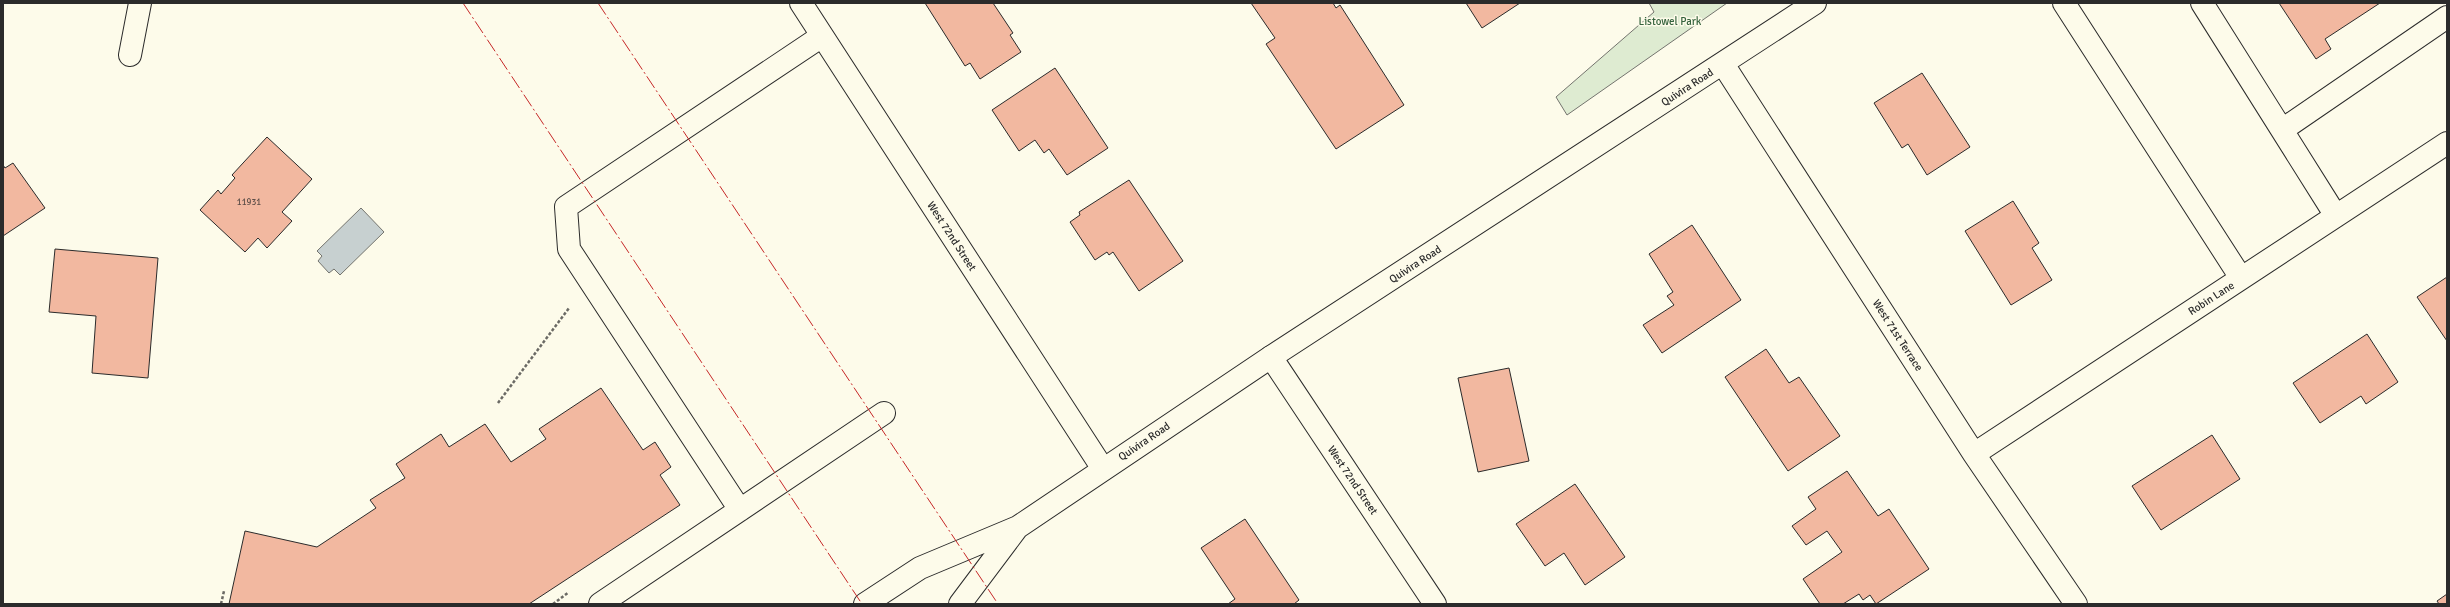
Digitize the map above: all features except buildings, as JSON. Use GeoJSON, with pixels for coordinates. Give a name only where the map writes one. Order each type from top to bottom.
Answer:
{"type":"FeatureCollection","features":[{"type":"Feature","properties":{"kind":"street"},"geometry":{"type":"LineString","coordinates":[[130,55],[140,3]]}},
{"type":"Feature","properties":{"kind":"street","name":"West 72nd Street"},"geometry":{"type":"LineString","coordinates":[[801,3],[1103,469]]}},
{"type":"Feature","properties":{"kind":"street","name":"Quivira Road"},"geometry":{"type":"LineString","coordinates":[[866,604],[920,568],[1018,527],[1271,357],[1815,3]]}},
{"type":"Feature","properties":{"kind":"street"},"geometry":{"type":"LineString","coordinates":[[2064,3],[2241,278]]}},
{"type":"Feature","properties":{"kind":"street"},"geometry":{"type":"LineString","coordinates":[[2202,3],[2336,216]]}},
{"type":"Feature","properties":{"kind":"street"},"geometry":{"type":"LineString","coordinates":[[2282,130],[2447,17]]}},
{"type":"Feature","properties":{"kind":"street"},"geometry":{"type":"LineString","coordinates":[[740,510],[569,249],[566,207],[822,36]]}},
{"type":"Feature","properties":{"kind":"street","name":"West 71st Terrace"},"geometry":{"type":"LineString","coordinates":[[1723,64],[1974,454],[2076,604]]}},
{"type":"Feature","properties":{"kind":"street","name":"Robin Lane"},"geometry":{"type":"LineString","coordinates":[[1974,454],[2447,143]]}},
{"type":"Feature","properties":{"kind":"street","name":"West 72nd Street"},"geometry":{"type":"LineString","coordinates":[[1271,357],[1435,604]]}},
{"type":"Feature","properties":{"kind":"street"},"geometry":{"type":"LineString","coordinates":[[600,604],[884,413]]}},
{"type":"Feature","properties":{"kind":"street","name":"Quivira Road"},"geometry":{"type":"LineString","coordinates":[[960,604],[1018,527]]}},
{"type":"Feature","properties":{"kind":"path"},"geometry":{"type":"LineString","coordinates":[[498,403],[589,280]]}},
{"type":"Feature","properties":{"kind":"path"},"geometry":{"type":"LineString","coordinates":[[553,604],[572,590]]}},
{"type":"Feature","properties":{"kind":"path"},"geometry":{"type":"LineString","coordinates":[[221,604],[224,591]]}},
{"type":"Feature","properties":{"kind":"green space","name":"Listowel Park"},"geometry":{"type":"Polygon","coordinates":[[[1649,3],[1727,3],[1567,115],[1556,97],[1654,12],[1649,3]]]}},
{"type":"Feature","properties":{"kind":"shaded area"},"geometry":{"type":"Polygon","coordinates":[[[361,208],[384,232],[340,275],[334,269],[329,273],[318,261],[322,256],[317,251],[361,208]]]}},
{"type":"Feature","properties":{"kind":"power"},"geometry":{"type":"LineString","coordinates":[[463,3],[862,604]]}},
{"type":"Feature","properties":{"kind":"power"},"geometry":{"type":"LineString","coordinates":[[598,3],[998,604]]}}]}
